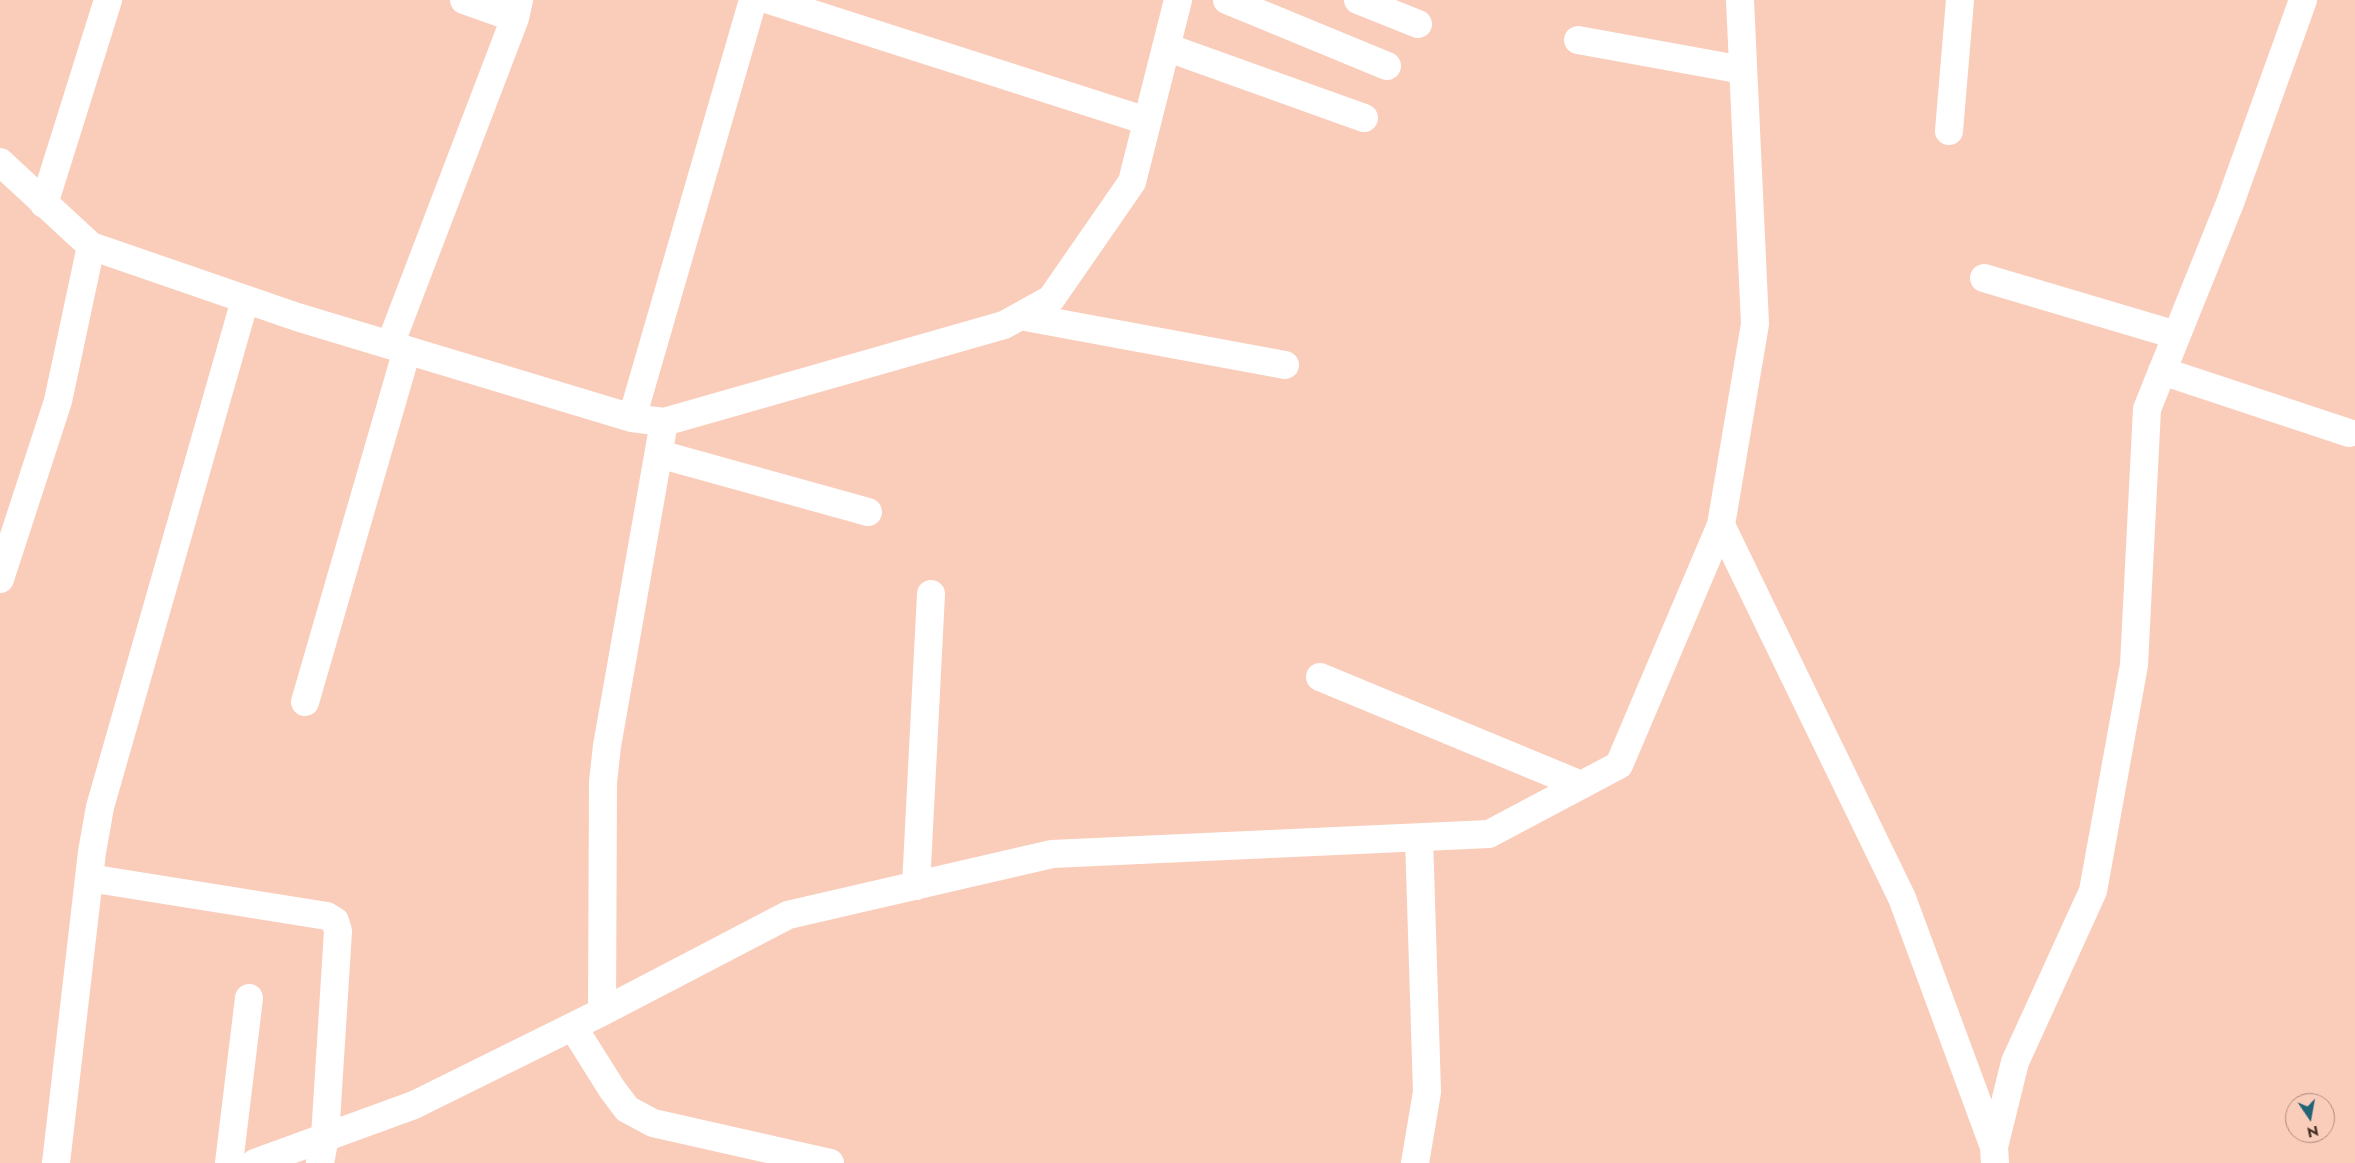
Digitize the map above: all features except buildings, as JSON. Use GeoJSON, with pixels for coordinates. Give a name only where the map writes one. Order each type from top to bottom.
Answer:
{"type":"FeatureCollection","features":[{"type":"Feature","properties":{"kind":"street"},"geometry":{"type":"LineString","coordinates":[[44,204],[108,0]]}},
{"type":"Feature","properties":{"kind":"street"},"geometry":{"type":"LineString","coordinates":[[305,702],[398,348],[517,9],[464,0]]}},
{"type":"Feature","properties":{"kind":"street"},"geometry":{"type":"LineString","coordinates":[[632,418],[753,0]]}},
{"type":"Feature","properties":{"kind":"street"},"geometry":{"type":"LineString","coordinates":[[769,0],[1147,121]]}},
{"type":"Feature","properties":{"kind":"street"},"geometry":{"type":"LineString","coordinates":[[0,163],[91,246],[245,300],[398,348],[632,418],[664,422],[1004,325],[1051,298],[1132,182],[1178,0]]}},
{"type":"Feature","properties":{"kind":"street"},"geometry":{"type":"LineString","coordinates":[[1227,0],[1387,66]]}},
{"type":"Feature","properties":{"kind":"street"},"geometry":{"type":"LineString","coordinates":[[1358,0],[1418,24]]}},
{"type":"Feature","properties":{"kind":"street"},"geometry":{"type":"LineString","coordinates":[[255,1163],[323,1150],[602,1012],[788,915],[1052,854],[1490,834],[1619,765],[1721,525],[1755,324],[1740,0]]}},
{"type":"Feature","properties":{"kind":"street"},"geometry":{"type":"LineString","coordinates":[[1949,131],[1960,0]]}},
{"type":"Feature","properties":{"kind":"street"},"geometry":{"type":"LineString","coordinates":[[1994,1155],[2015,1062],[2093,891],[2134,665],[2146,409],[2230,203],[2302,0]]}},
{"type":"Feature","properties":{"kind":"street"},"geometry":{"type":"LineString","coordinates":[[1578,40],[1743,70]]}},
{"type":"Feature","properties":{"kind":"street"},"geometry":{"type":"LineString","coordinates":[[1166,47],[1364,118]]}},
{"type":"Feature","properties":{"kind":"street"},"geometry":{"type":"LineString","coordinates":[[0,579],[58,401],[91,246]]}},
{"type":"Feature","properties":{"kind":"street"},"geometry":{"type":"LineString","coordinates":[[1984,278],[2176,335]]}},
{"type":"Feature","properties":{"kind":"street"},"geometry":{"type":"LineString","coordinates":[[56,1163],[89,878],[100,808],[245,300]]}},
{"type":"Feature","properties":{"kind":"street"},"geometry":{"type":"LineString","coordinates":[[1020,316],[1285,365]]}},
{"type":"Feature","properties":{"kind":"street"},"geometry":{"type":"LineString","coordinates":[[2162,370],[2349,433]]}},
{"type":"Feature","properties":{"kind":"street"},"geometry":{"type":"LineString","coordinates":[[602,1012],[603,782],[607,746],[664,422]]}},
{"type":"Feature","properties":{"kind":"street"},"geometry":{"type":"LineString","coordinates":[[659,454],[868,512]]}},
{"type":"Feature","properties":{"kind":"street"},"geometry":{"type":"LineString","coordinates":[[1721,525],[1902,898],[1994,1155]]}},
{"type":"Feature","properties":{"kind":"street"},"geometry":{"type":"LineString","coordinates":[[916,886],[932,594]]}},
{"type":"Feature","properties":{"kind":"street"},"geometry":{"type":"LineString","coordinates":[[1320,677],[1581,786]]}},
{"type":"Feature","properties":{"kind":"street"},"geometry":{"type":"LineString","coordinates":[[1415,1163],[1427,1092],[1419,838]]}},
{"type":"Feature","properties":{"kind":"street"},"geometry":{"type":"LineString","coordinates":[[89,878],[327,916],[335,921],[338,931],[323,1150]]}},
{"type":"Feature","properties":{"kind":"street"},"geometry":{"type":"LineString","coordinates":[[229,1163],[249,998]]}},
{"type":"Feature","properties":{"kind":"street"},"geometry":{"type":"LineString","coordinates":[[573,1026],[612,1089],[627,1109],[653,1124],[745,1154],[830,1163]]}}]}
